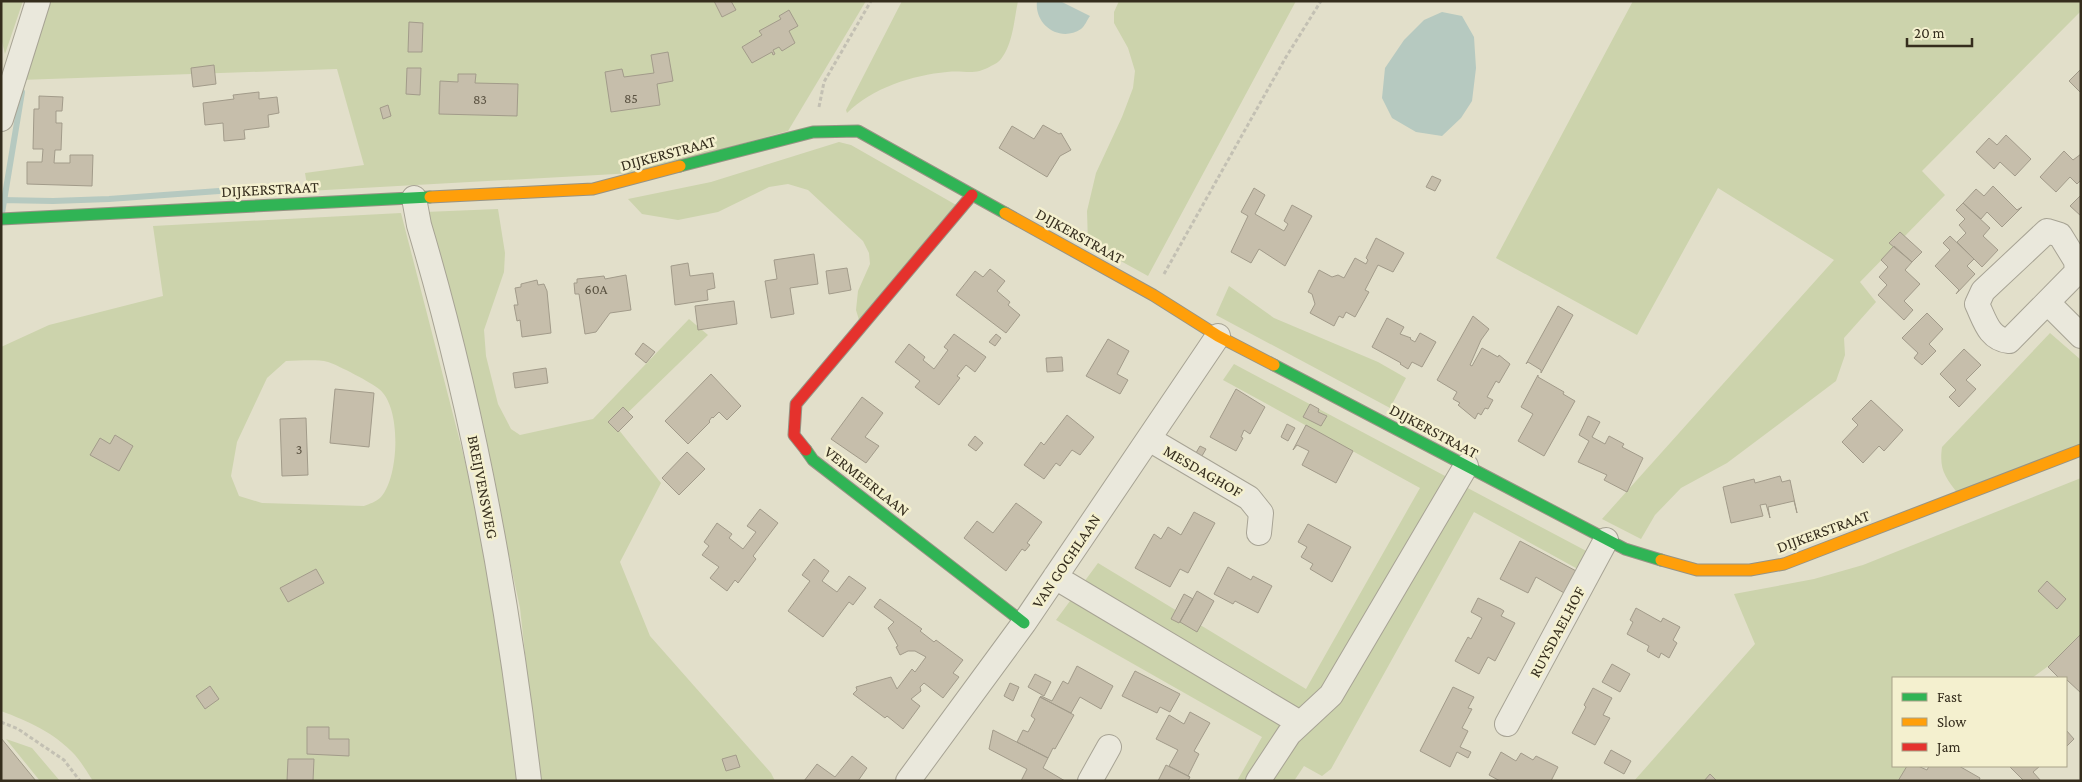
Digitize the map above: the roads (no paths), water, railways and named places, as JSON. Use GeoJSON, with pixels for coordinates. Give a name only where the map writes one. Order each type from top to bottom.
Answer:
{"type":"FeatureCollection","features":[{"type":"Feature","properties":{"kind":"street"},"geometry":{"type":"LineString","coordinates":[[1,120],[38,1]]}},
{"type":"Feature","properties":{"kind":"street","name":"DIJKERSTRAAT"},"geometry":{"type":"LineString","coordinates":[[1,219],[593,189],[813,132],[858,131],[1153,295],[1218,336],[1606,540],[1625,549],[1697,570],[1750,570],[1784,564],[2081,450]]}},
{"type":"Feature","properties":{"kind":"street","name":"VERMEERLAAN"},"geometry":{"type":"LineString","coordinates":[[972,194],[796,404],[794,435],[813,460],[1024,623]]}},
{"type":"Feature","properties":{"kind":"street","name":"BREIJVENSWEG"},"geometry":{"type":"LineString","coordinates":[[414,198],[419,225],[464,394],[489,515],[507,622],[529,781]]}},
{"type":"Feature","properties":{"kind":"street"},"geometry":{"type":"LineString","coordinates":[[2046,231],[2060,235],[2076,261],[2077,272],[2048,303],[2009,341],[1999,340],[1989,331],[1977,304],[1983,291],[2046,231]]}},
{"type":"Feature","properties":{"kind":"street"},"geometry":{"type":"LineString","coordinates":[[2048,303],[2081,336]]}},
{"type":"Feature","properties":{"kind":"street","name":"VAN GOGHLAAN"},"geometry":{"type":"LineString","coordinates":[[908,781],[1024,623],[1218,336]]}},
{"type":"Feature","properties":{"kind":"street","name":"MESDAGHOF"},"geometry":{"type":"LineString","coordinates":[[1149,439],[1249,498],[1261,514],[1260,533]]}},
{"type":"Feature","properties":{"kind":"street"},"geometry":{"type":"LineString","coordinates":[[1258,781],[1289,734],[1331,695],[1466,466]]}},
{"type":"Feature","properties":{"kind":"street","name":"RUYSDAELHOF"},"geometry":{"type":"LineString","coordinates":[[1507,724],[1606,540]]}},
{"type":"Feature","properties":{"kind":"street"},"geometry":{"type":"LineString","coordinates":[[1055,577],[1300,723]]}},
{"type":"Feature","properties":{"kind":"street"},"geometry":{"type":"LineString","coordinates":[[1090,781],[1109,747]]}},
{"type":"Feature","properties":{"kind":"waterway"},"geometry":{"type":"LineString","coordinates":[[2,213],[22,92]]}},
{"type":"Feature","properties":{"kind":"waterway"},"geometry":{"type":"LineString","coordinates":[[1,200],[109,199],[219,191]]}}]}
